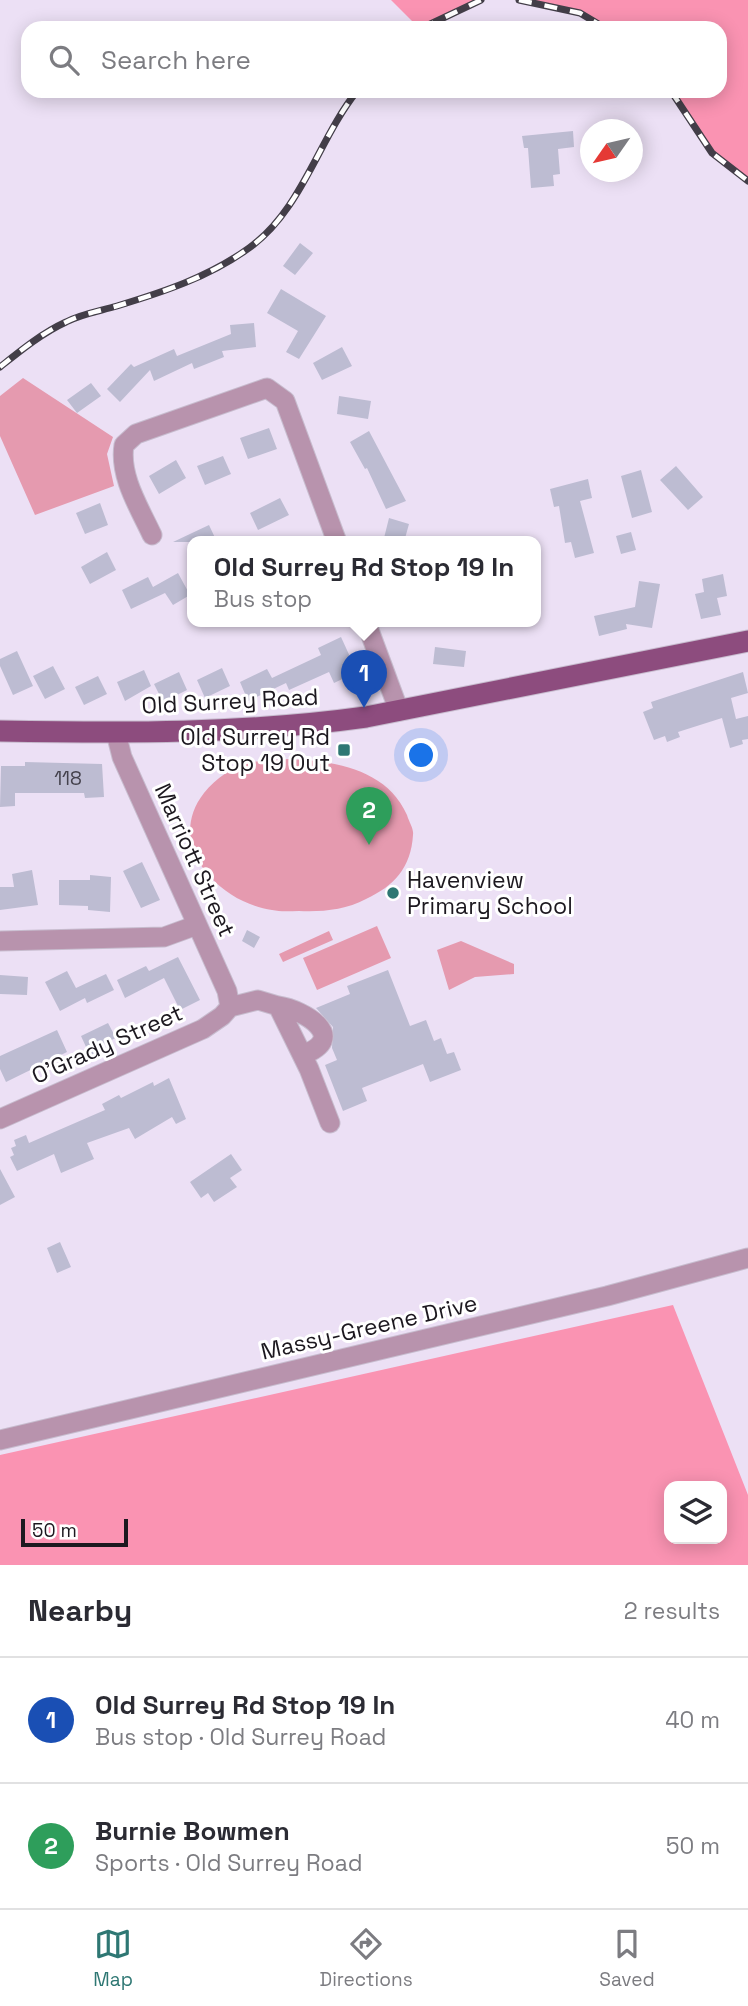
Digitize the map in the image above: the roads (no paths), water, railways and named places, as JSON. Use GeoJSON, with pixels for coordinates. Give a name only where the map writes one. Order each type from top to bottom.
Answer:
{"type":"FeatureCollection","features":[{"type":"Feature","properties":{"kind":"main road","name":"Old Surrey Road"},"geometry":{"type":"LineString","coordinates":[[0,732],[247,731],[399,711],[748,641]]}},
{"type":"Feature","properties":{"kind":"street"},"geometry":{"type":"LineString","coordinates":[[152,535],[128,482],[122,459],[124,444],[136,434],[267,388],[285,401],[335,536]]}},
{"type":"Feature","properties":{"kind":"street"},"geometry":{"type":"LineString","coordinates":[[368,627],[399,711]]}},
{"type":"Feature","properties":{"kind":"street","name":"Marriott Street"},"geometry":{"type":"LineString","coordinates":[[116,733],[122,757],[228,991],[229,1007]]}},
{"type":"Feature","properties":{"kind":"street"},"geometry":{"type":"LineString","coordinates":[[0,941],[164,937],[197,925]]}},
{"type":"Feature","properties":{"kind":"street"},"geometry":{"type":"LineString","coordinates":[[229,1007],[258,1000],[316,1021],[323,1030],[319,1046],[302,1055]]}},
{"type":"Feature","properties":{"kind":"street"},"geometry":{"type":"LineString","coordinates":[[278,1006],[330,1123]]}},
{"type":"Feature","properties":{"kind":"street","name":"O'Grady Street"},"geometry":{"type":"LineString","coordinates":[[0,1119],[203,1029],[222,1016],[229,1007]]}},
{"type":"Feature","properties":{"kind":"street","name":"Massy-Greene Drive"},"geometry":{"type":"LineString","coordinates":[[0,1440],[607,1296],[748,1258]]}},
{"type":"Feature","properties":{"kind":"railway"},"geometry":{"type":"LineString","coordinates":[[437,21],[481,0]]}},
{"type":"Feature","properties":{"kind":"railway"},"geometry":{"type":"LineString","coordinates":[[519,0],[580,13],[593,21]]}},
{"type":"Feature","properties":{"kind":"railway"},"geometry":{"type":"LineString","coordinates":[[0,367],[57,326],[185,283],[249,248],[283,214],[352,98]]}},
{"type":"Feature","properties":{"kind":"railway"},"geometry":{"type":"LineString","coordinates":[[676,98],[712,153],[748,181]]}},
{"type":"Feature","properties":{"kind":"place","name":"Old Surrey Rd Stop 19 In"},"geometry":{"type":"Point","coordinates":[364,708]}},
{"type":"Feature","properties":{"kind":"place","name":"Old Surrey Rd Stop 19 Out"},"geometry":{"type":"Point","coordinates":[344,750]}},
{"type":"Feature","properties":{"kind":"place","name":"Burnie Bowmen"},"geometry":{"type":"Point","coordinates":[369,845]}},
{"type":"Feature","properties":{"kind":"place","name":"Havenview Primary School"},"geometry":{"type":"Point","coordinates":[393,893]}}]}
